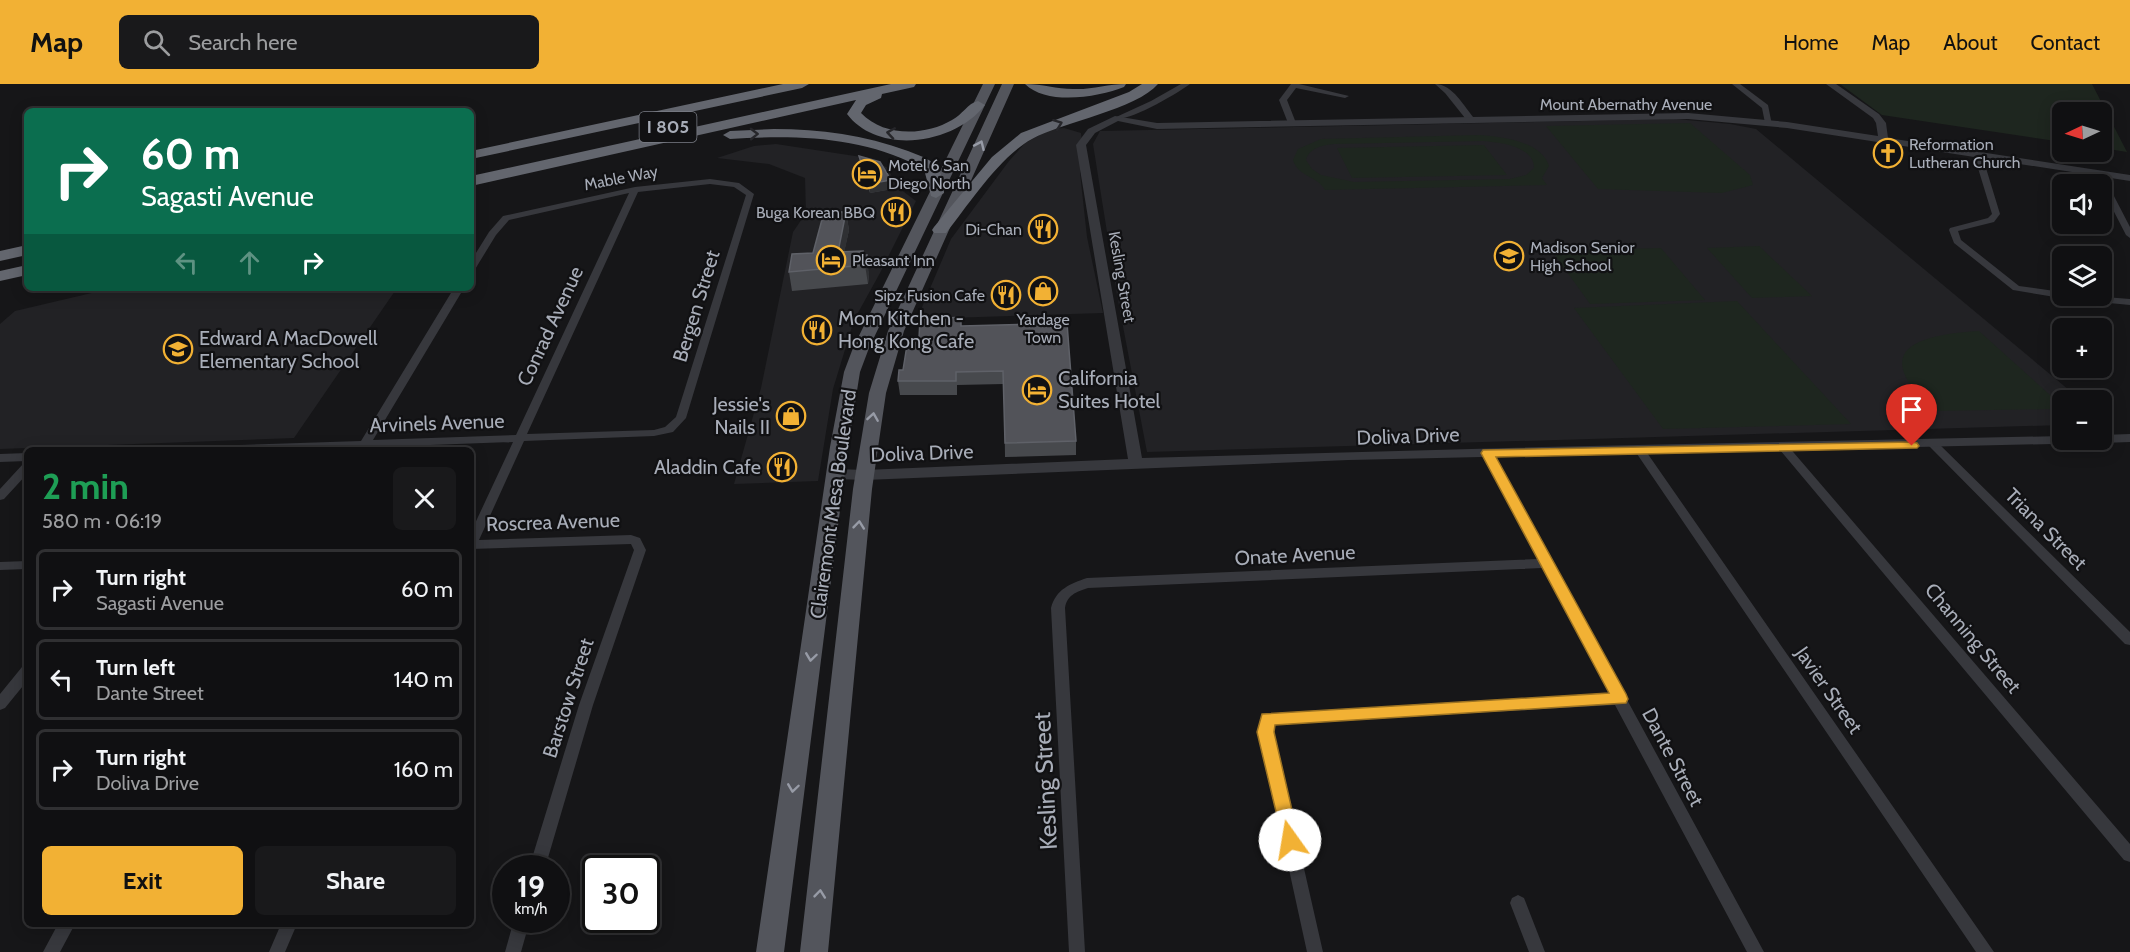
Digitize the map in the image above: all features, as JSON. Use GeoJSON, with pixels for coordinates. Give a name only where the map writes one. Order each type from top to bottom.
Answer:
{"type":"FeatureCollection","features":[{"type":"Feature","properties":{"kind":"highway"},"geometry":{"type":"LineString","coordinates":[[504,148],[755,84]]}},
{"type":"Feature","properties":{"kind":"highway","name":"I 805"},"geometry":{"type":"LineString","coordinates":[[474,154],[802,84]]}},
{"type":"Feature","properties":{"kind":"highway","name":"I 805"},"geometry":{"type":"LineString","coordinates":[[474,170],[864,84]]}},
{"type":"Feature","properties":{"kind":"highway"},"geometry":{"type":"LineString","coordinates":[[911,84],[860,102],[854,114],[864,124],[883,132],[920,134],[954,125],[978,105]]}},
{"type":"Feature","properties":{"kind":"highway"},"geometry":{"type":"LineString","coordinates":[[474,181],[911,84]]}},
{"type":"Feature","properties":{"kind":"highway"},"geometry":{"type":"LineString","coordinates":[[1032,84],[1047,90],[1071,92],[1097,91],[1119,84]]}},
{"type":"Feature","properties":{"kind":"highway"},"geometry":{"type":"LineString","coordinates":[[940,230],[997,160],[1026,136],[1134,95],[1151,84]]}},
{"type":"Feature","properties":{"kind":"highway"},"geometry":{"type":"LineString","coordinates":[[551,165],[707,138],[746,134],[824,135],[858,140],[926,164],[934,174],[936,193]]}},
{"type":"Feature","properties":{"kind":"highway"},"geometry":{"type":"LineString","coordinates":[[0,256],[24,251]]}},
{"type":"Feature","properties":{"kind":"highway"},"geometry":{"type":"LineString","coordinates":[[0,276],[24,271]]}},
{"type":"Feature","properties":{"kind":"main road","name":"Clairemont Mesa Boulevard"},"geometry":{"type":"LineString","coordinates":[[770,952],[838,447],[852,372],[870,328],[989,84]]}},
{"type":"Feature","properties":{"kind":"main road","name":"Clairemont Mesa Boulevard"},"geometry":{"type":"LineString","coordinates":[[814,952],[865,475],[883,365],[940,230],[1008,84]]}},
{"type":"Feature","properties":{"kind":"street"},"geometry":{"type":"LineString","coordinates":[[1118,118],[1154,103],[1186,84]]}},
{"type":"Feature","properties":{"kind":"street"},"geometry":{"type":"LineString","coordinates":[[1292,123],[1283,100],[1294,84],[1345,96]]}},
{"type":"Feature","properties":{"kind":"street"},"geometry":{"type":"LineString","coordinates":[[1439,84],[1448,91],[1472,121]]}},
{"type":"Feature","properties":{"kind":"street"},"geometry":{"type":"LineString","coordinates":[[1736,84],[1765,107],[1769,123]]}},
{"type":"Feature","properties":{"kind":"street"},"geometry":{"type":"LineString","coordinates":[[1830,84],[1876,116],[1881,123],[1884,141]]}},
{"type":"Feature","properties":{"kind":"street","name":"Mount Abernathy Avenue"},"geometry":{"type":"LineString","coordinates":[[1118,118],[1133,123],[1157,126],[1664,116],[1769,123],[2130,178]]}},
{"type":"Feature","properties":{"kind":"street","name":"Kesling Street"},"geometry":{"type":"LineString","coordinates":[[1118,118],[1092,131],[1084,138],[1081,145],[1136,463]]}},
{"type":"Feature","properties":{"kind":"street"},"geometry":{"type":"LineString","coordinates":[[1978,155],[1996,214],[1991,220],[1953,230],[1957,241],[2016,288],[2052,293]]}},
{"type":"Feature","properties":{"kind":"street"},"geometry":{"type":"LineString","coordinates":[[2098,173],[2130,235]]}},
{"type":"Feature","properties":{"kind":"street","name":"Mable Way"},"geometry":{"type":"LineString","coordinates":[[474,264],[502,220],[635,189],[683,183],[724,184],[747,189]]}},
{"type":"Feature","properties":{"kind":"street","name":"Conrad Avenue"},"geometry":{"type":"LineString","coordinates":[[474,539],[635,189]]}},
{"type":"Feature","properties":{"kind":"street","name":"Bergen Street"},"geometry":{"type":"LineString","coordinates":[[669,430],[681,418],[750,194],[747,189]]}},
{"type":"Feature","properties":{"kind":"street"},"geometry":{"type":"LineString","coordinates":[[365,444],[457,291]]}},
{"type":"Feature","properties":{"kind":"street"},"geometry":{"type":"LineString","coordinates":[[2112,300],[2130,302]]}},
{"type":"Feature","properties":{"kind":"street","name":"Arvinels Avenue"},"geometry":{"type":"LineString","coordinates":[[286,447],[654,433],[669,430]]}},
{"type":"Feature","properties":{"kind":"street"},"geometry":{"type":"LineString","coordinates":[[2112,439],[2130,438]]}},
{"type":"Feature","properties":{"kind":"street","name":"Doliva Drive"},"geometry":{"type":"LineString","coordinates":[[836,474],[865,475],[1136,463],[1487,453],[2052,441]]}},
{"type":"Feature","properties":{"kind":"street","name":"Triana Street"},"geometry":{"type":"LineString","coordinates":[[1934,445],[2130,640]]}},
{"type":"Feature","properties":{"kind":"street","name":"Channing Street"},"geometry":{"type":"LineString","coordinates":[[1784,448],[2130,855]]}},
{"type":"Feature","properties":{"kind":"street","name":"Javier Street"},"geometry":{"type":"LineString","coordinates":[[1639,449],[1986,952]]}},
{"type":"Feature","properties":{"kind":"street","name":"Dante Street"},"geometry":{"type":"LineString","coordinates":[[1487,453],[1756,952]]}},
{"type":"Feature","properties":{"kind":"street"},"geometry":{"type":"LineString","coordinates":[[0,458],[24,457]]}},
{"type":"Feature","properties":{"kind":"street"},"geometry":{"type":"LineString","coordinates":[[0,496],[24,470]]}},
{"type":"Feature","properties":{"kind":"street","name":"Roscrea Avenue"},"geometry":{"type":"LineString","coordinates":[[474,545],[631,539],[636,541]]}},
{"type":"Feature","properties":{"kind":"street","name":"Barstow Street"},"geometry":{"type":"LineString","coordinates":[[541,855],[586,705],[640,550],[636,541]]}},
{"type":"Feature","properties":{"kind":"street","name":"Onate Avenue"},"geometry":{"type":"LineString","coordinates":[[1058,608],[1059,600],[1066,590],[1087,584],[1548,563]]}},
{"type":"Feature","properties":{"kind":"street"},"geometry":{"type":"LineString","coordinates":[[0,566],[24,565]]}},
{"type":"Feature","properties":{"kind":"street","name":"Kesling Street"},"geometry":{"type":"LineString","coordinates":[[1058,608],[1077,952]]}},
{"type":"Feature","properties":{"kind":"street"},"geometry":{"type":"LineString","coordinates":[[0,704],[24,675]]}},
{"type":"Feature","properties":{"kind":"street"},"geometry":{"type":"LineString","coordinates":[[1315,952],[1266,732],[1268,719],[1620,699]]}},
{"type":"Feature","properties":{"kind":"street"},"geometry":{"type":"LineString","coordinates":[[1518,903],[1537,952]]}},
{"type":"Feature","properties":{"kind":"street"},"geometry":{"type":"LineString","coordinates":[[51,952],[65,927]]}},
{"type":"Feature","properties":{"kind":"street"},"geometry":{"type":"LineString","coordinates":[[276,952],[288,927]]}},
{"type":"Feature","properties":{"kind":"street"},"geometry":{"type":"LineString","coordinates":[[513,952],[518,933]]}},
{"type":"Feature","properties":{"kind":"shaded area"},"geometry":{"type":"Polygon","coordinates":[[[1840,84],[2092,84],[2101,102],[2052,102],[2052,140],[1882,115],[1840,84]]]}},
{"type":"Feature","properties":{"kind":"shaded area","name":"Madison Senior High School"},"geometry":{"type":"Polygon","coordinates":[[[1676,119],[1756,129],[2069,390],[2052,390],[2052,425],[1147,452],[1117,295],[1093,144],[1100,131],[1676,119]]]}},
{"type":"Feature","properties":{"kind":"shaded area"},"geometry":{"type":"Polygon","coordinates":[[[1690,123],[1750,175],[1753,185],[1722,193],[1598,189],[1546,126],[1690,123]]]}},
{"type":"Feature","properties":{"kind":"shaded area"},"geometry":{"type":"Polygon","coordinates":[[[2112,123],[2127,152],[2112,150],[2112,123]]]}},
{"type":"Feature","properties":{"kind":"shaded area"},"geometry":{"type":"Polygon","coordinates":[[[1064,128],[1081,133],[1083,153],[1080,173],[1087,237],[1103,313],[917,319],[951,239],[1009,161],[1025,143],[1051,129],[1064,128]]]}},
{"type":"Feature","properties":{"kind":"shaded area"},"geometry":{"type":"Polygon","coordinates":[[[1480,135],[1509,139],[1529,146],[1545,158],[1549,166],[1542,178],[1547,185],[1325,190],[1322,185],[1299,170],[1293,160],[1298,149],[1321,139],[1480,135]],[[1482,141],[1334,144],[1313,150],[1306,160],[1312,169],[1321,175],[1354,182],[1510,179],[1526,175],[1534,168],[1528,155],[1522,150],[1506,144],[1482,141]]]}},
{"type":"Feature","properties":{"kind":"shaded area"},"geometry":{"type":"Polygon","coordinates":[[[776,144],[868,158],[888,168],[896,186],[916,201],[854,320],[833,389],[818,481],[734,484],[761,388],[793,232],[806,213],[805,178],[769,164],[717,158],[754,146],[776,144]]]}},
{"type":"Feature","properties":{"kind":"shaded area"},"geometry":{"type":"Polygon","coordinates":[[[1484,145],[1507,175],[1352,178],[1337,148],[1484,145]]]}},
{"type":"Feature","properties":{"kind":"shaded area"},"geometry":{"type":"Polygon","coordinates":[[[1760,246],[1812,296],[1752,298],[1707,248],[1760,246]]]}},
{"type":"Feature","properties":{"kind":"shaded area"},"geometry":{"type":"Polygon","coordinates":[[[1661,248],[1705,300],[1590,304],[1552,251],[1661,248]]]}},
{"type":"Feature","properties":{"kind":"shaded area","name":"Edward A MacDowell Elementary School"},"geometry":{"type":"Polygon","coordinates":[[[100,291],[395,291],[294,438],[0,449],[0,324],[15,311],[100,291]]]}},
{"type":"Feature","properties":{"kind":"shaded area"},"geometry":{"type":"Polygon","coordinates":[[[1737,301],[1851,424],[1663,429],[1574,308],[1737,301]]]}},
{"type":"Feature","properties":{"kind":"shaded area"},"geometry":{"type":"Polygon","coordinates":[[[1979,331],[2052,397],[2052,409],[1935,411],[1915,390],[1904,374],[1902,360],[1908,350],[1919,342],[1956,333],[1979,331]]]}},
{"type":"Feature","properties":{"kind":"building"},"geometry":{"type":"Polygon","coordinates":[[[859,156],[880,162],[891,180],[869,184],[859,156]]]}},
{"type":"Feature","properties":{"kind":"building"},"geometry":{"type":"Polygon","coordinates":[[[824,212],[846,212],[838,252],[863,251],[862,255],[867,255],[865,265],[789,272],[792,254],[813,253],[824,212]]]}},
{"type":"Feature","properties":{"kind":"building","name":"California Suites Hotel"},"geometry":{"type":"Polygon","coordinates":[[[961,317],[961,326],[1067,323],[1076,441],[1005,443],[1003,371],[956,372],[956,381],[898,381],[899,370],[903,370],[908,339],[919,338],[920,320],[961,317]]]}},
{"type":"Feature","properties":{"kind":"place","name":"Reformation Lutheran Church"},"geometry":{"type":"Point","coordinates":[1888,153]}},
{"type":"Feature","properties":{"kind":"place","name":"Motel 6 San Diego North"},"geometry":{"type":"Point","coordinates":[867,174]}},
{"type":"Feature","properties":{"kind":"place","name":"Buga Korean BBQ"},"geometry":{"type":"Point","coordinates":[896,212]}},
{"type":"Feature","properties":{"kind":"place","name":"Di-Chan"},"geometry":{"type":"Point","coordinates":[1043,229]}},
{"type":"Feature","properties":{"kind":"place","name":"Madison Senior High School"},"geometry":{"type":"Point","coordinates":[1509,256]}},
{"type":"Feature","properties":{"kind":"place","name":"Pleasant Inn"},"geometry":{"type":"Point","coordinates":[831,260]}},
{"type":"Feature","properties":{"kind":"place","name":"Yardage Town"},"geometry":{"type":"Point","coordinates":[1043,291]}},
{"type":"Feature","properties":{"kind":"place","name":"Sipz Fusion Cafe"},"geometry":{"type":"Point","coordinates":[1006,295]}},
{"type":"Feature","properties":{"kind":"place","name":"Mom Kitchen - Hong Kong Cafe"},"geometry":{"type":"Point","coordinates":[817,330]}},
{"type":"Feature","properties":{"kind":"place","name":"Edward A MacDowell Elementary School"},"geometry":{"type":"Point","coordinates":[178,349]}},
{"type":"Feature","properties":{"kind":"place","name":"California Suites Hotel"},"geometry":{"type":"Point","coordinates":[1037,390]}},
{"type":"Feature","properties":{"kind":"place","name":"Jessie's Nails II"},"geometry":{"type":"Point","coordinates":[791,416]}},
{"type":"Feature","properties":{"kind":"place","name":"Aladdin Cafe"},"geometry":{"type":"Point","coordinates":[782,467]}},
{"type":"Feature","properties":{"kind":"route"},"geometry":{"type":"LineString","coordinates":[[1290,840],[1266,732],[1268,719],[1620,699],[1487,453],[1912,446]]}}]}
